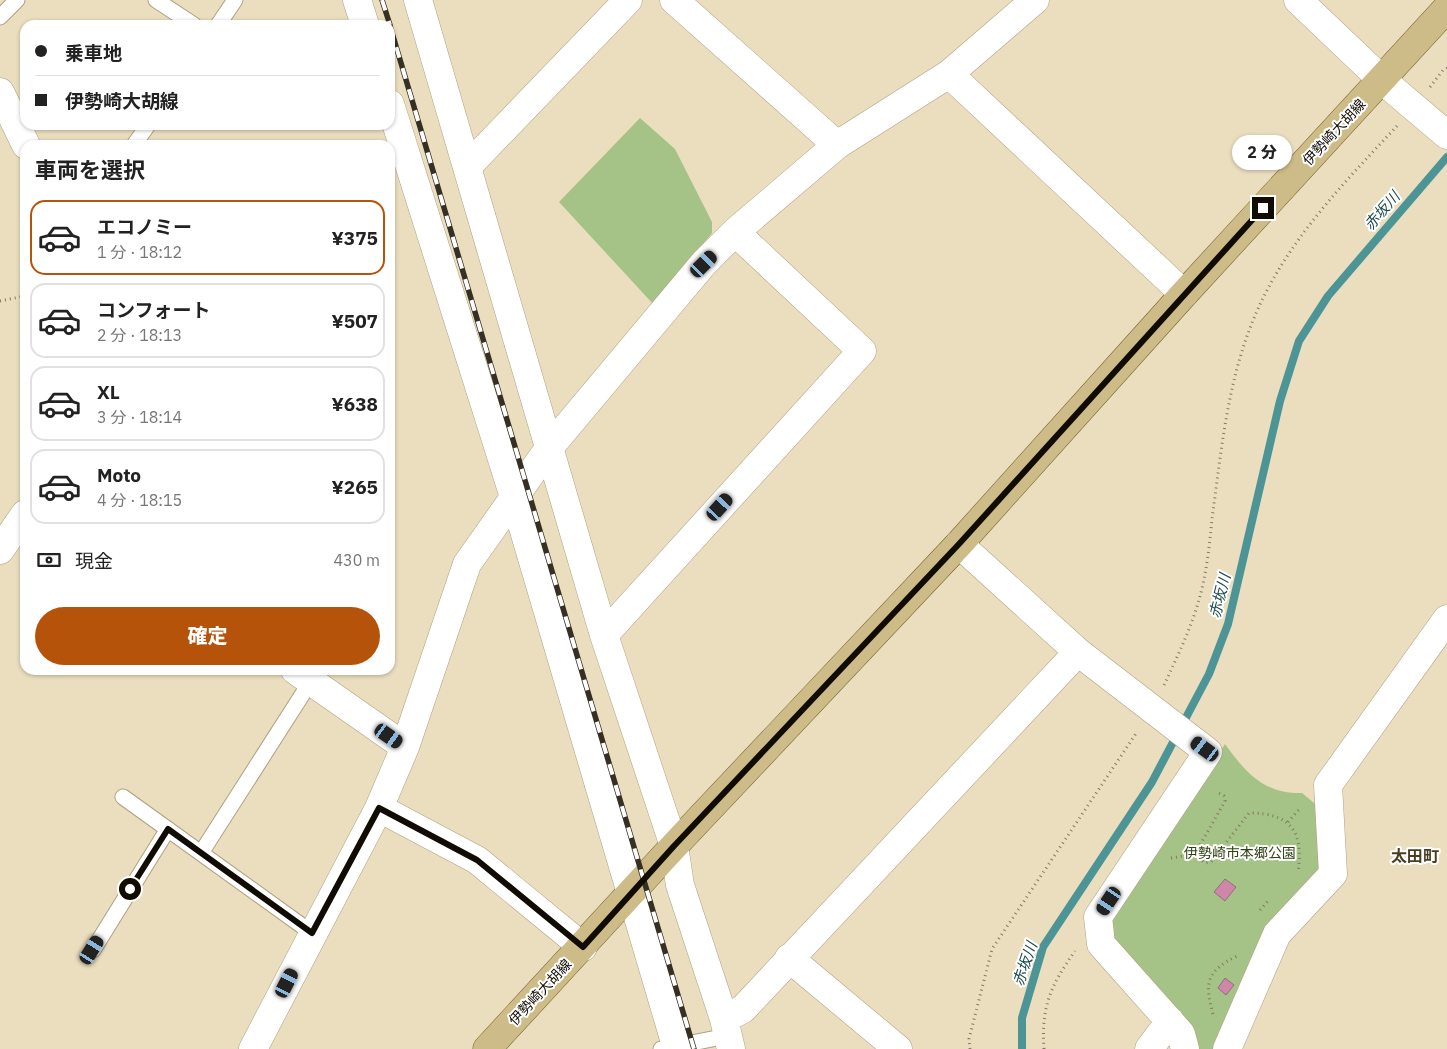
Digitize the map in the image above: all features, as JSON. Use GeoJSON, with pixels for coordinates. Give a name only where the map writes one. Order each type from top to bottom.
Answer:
{"type":"FeatureCollection","features":[{"type":"Feature","properties":{"kind":"main road","name":"伊勢崎大胡線"},"geometry":{"type":"LineString","coordinates":[[487,1049],[674,846],[959,544],[1184,294],[1447,8]]}},
{"type":"Feature","properties":{"kind":"street"},"geometry":{"type":"LineString","coordinates":[[357,0],[363,20]]}},
{"type":"Feature","properties":{"kind":"street"},"geometry":{"type":"LineString","coordinates":[[418,0],[604,635],[674,846],[680,885],[728,1035]]}},
{"type":"Feature","properties":{"kind":"street"},"geometry":{"type":"LineString","coordinates":[[468,166],[628,0]]}},
{"type":"Feature","properties":{"kind":"street"},"geometry":{"type":"LineString","coordinates":[[674,0],[838,145]]}},
{"type":"Feature","properties":{"kind":"street"},"geometry":{"type":"LineString","coordinates":[[1298,0],[1382,80],[1447,135]]}},
{"type":"Feature","properties":{"kind":"street"},"geometry":{"type":"LineString","coordinates":[[253,1049],[379,808],[405,747],[467,564],[549,448],[704,264],[735,232],[838,145],[950,74],[1022,4]]}},
{"type":"Feature","properties":{"kind":"street"},"geometry":{"type":"LineString","coordinates":[[950,74],[1184,294]]}},
{"type":"Feature","properties":{"kind":"street"},"geometry":{"type":"LineString","coordinates":[[0,92],[15,140]]}},
{"type":"Feature","properties":{"kind":"street"},"geometry":{"type":"LineString","coordinates":[[395,120],[514,497],[632,892],[671,1048]]}},
{"type":"Feature","properties":{"kind":"street"},"geometry":{"type":"LineString","coordinates":[[604,635],[862,351],[735,232]]}},
{"type":"Feature","properties":{"kind":"street"},"geometry":{"type":"LineString","coordinates":[[0,550],[20,521]]}},
{"type":"Feature","properties":{"kind":"street"},"geometry":{"type":"LineString","coordinates":[[959,544],[1078,652],[1208,752],[1098,917],[1101,944],[1170,1021],[1180,1034],[1185,1049]]}},
{"type":"Feature","properties":{"kind":"street"},"geometry":{"type":"LineString","coordinates":[[1229,1045],[1276,934],[1333,874],[1328,785],[1447,620]]}},
{"type":"Feature","properties":{"kind":"street"},"geometry":{"type":"LineString","coordinates":[[728,1035],[743,1009],[789,958],[1078,652]]}},
{"type":"Feature","properties":{"kind":"street"},"geometry":{"type":"LineString","coordinates":[[303,675],[405,747]]}},
{"type":"Feature","properties":{"kind":"street"},"geometry":{"type":"LineString","coordinates":[[379,808],[477,860],[583,947]]}},
{"type":"Feature","properties":{"kind":"street"},"geometry":{"type":"LineString","coordinates":[[789,958],[898,1049]]}},
{"type":"Feature","properties":{"kind":"street"},"geometry":{"type":"LineString","coordinates":[[1149,1049],[1170,1021]]}},
{"type":"Feature","properties":{"kind":"lane"},"geometry":{"type":"LineString","coordinates":[[0,17],[17,0]]}},
{"type":"Feature","properties":{"kind":"lane"},"geometry":{"type":"LineString","coordinates":[[156,0],[186,20]]}},
{"type":"Feature","properties":{"kind":"lane"},"geometry":{"type":"LineString","coordinates":[[221,20],[235,0]]}},
{"type":"Feature","properties":{"kind":"lane"},"geometry":{"type":"LineString","coordinates":[[201,853],[303,675]]}},
{"type":"Feature","properties":{"kind":"lane"},"geometry":{"type":"LineString","coordinates":[[124,797],[312,933]]}},
{"type":"Feature","properties":{"kind":"lane"},"geometry":{"type":"LineString","coordinates":[[92,950],[168,829]]}},
{"type":"Feature","properties":{"kind":"lane"},"geometry":{"type":"LineString","coordinates":[[671,1048],[728,1035]]}},
{"type":"Feature","properties":{"kind":"path"},"geometry":{"type":"LineString","coordinates":[[970,1049],[969,1039],[992,949],[1155,713],[1182,648],[1204,579],[1226,422],[1236,375],[1252,323],[1276,274],[1325,204],[1417,109]]}},
{"type":"Feature","properties":{"kind":"path"},"geometry":{"type":"LineString","coordinates":[[0,302],[20,297]]}},
{"type":"Feature","properties":{"kind":"path"},"geometry":{"type":"LineString","coordinates":[[1195,854],[1225,802],[1224,796],[1217,792]]}},
{"type":"Feature","properties":{"kind":"path"},"geometry":{"type":"LineString","coordinates":[[1288,822],[1304,804]]}},
{"type":"Feature","properties":{"kind":"path"},"geometry":{"type":"LineString","coordinates":[[1195,854],[1205,864],[1211,862],[1249,813],[1264,813],[1288,822],[1297,832],[1300,852],[1298,872],[1292,879]]}},
{"type":"Feature","properties":{"kind":"path"},"geometry":{"type":"LineString","coordinates":[[1165,859],[1195,854]]}},
{"type":"Feature","properties":{"kind":"path"},"geometry":{"type":"LineString","coordinates":[[1257,914],[1265,903],[1272,899]]}},
{"type":"Feature","properties":{"kind":"path"},"geometry":{"type":"LineString","coordinates":[[1044,1049],[1042,1023],[1055,980],[1098,917]]}},
{"type":"Feature","properties":{"kind":"path"},"geometry":{"type":"LineString","coordinates":[[1229,1045],[1213,1015],[1206,991],[1212,974],[1223,963],[1238,955],[1241,949]]}},
{"type":"Feature","properties":{"kind":"green space"},"geometry":{"type":"Polygon","coordinates":[[[640,118],[675,149],[712,222],[712,233],[654,305],[559,202],[640,118]]]}},
{"type":"Feature","properties":{"kind":"green space","name":"伊勢崎市本郷公園"},"geometry":{"type":"Polygon","coordinates":[[[1225,744],[1257,780],[1277,790],[1302,793],[1319,807],[1323,868],[1220,1049],[1195,1049],[1108,939],[1110,919],[1225,744]]]}},
{"type":"Feature","properties":{"kind":"building"},"geometry":{"type":"Polygon","coordinates":[[[1225,879],[1236,887],[1225,901],[1214,892],[1225,879]]]}},
{"type":"Feature","properties":{"kind":"building"},"geometry":{"type":"Polygon","coordinates":[[[1225,978],[1234,985],[1226,995],[1218,988],[1225,978]]]}},
{"type":"Feature","properties":{"kind":"waterway","name":"赤坂川"},"geometry":{"type":"LineString","coordinates":[[1022,1049],[1022,1018],[1043,947],[1152,782],[1209,674],[1228,624],[1280,401],[1299,341],[1328,296],[1447,157]]}},
{"type":"Feature","properties":{"kind":"railway"},"geometry":{"type":"LineString","coordinates":[[382,0],[388,20]]}},
{"type":"Feature","properties":{"kind":"railway"},"geometry":{"type":"LineString","coordinates":[[395,43],[694,1049]]}},
{"type":"Feature","properties":{"kind":"district","name":"太田町"},"geometry":{"type":"Point","coordinates":[1415,856]}},
{"type":"Feature","properties":{"kind":"route"},"geometry":{"type":"LineString","coordinates":[[130,889],[168,829],[312,933],[379,808],[477,860],[583,947],[674,846],[959,544],[1263,208]]}}]}
